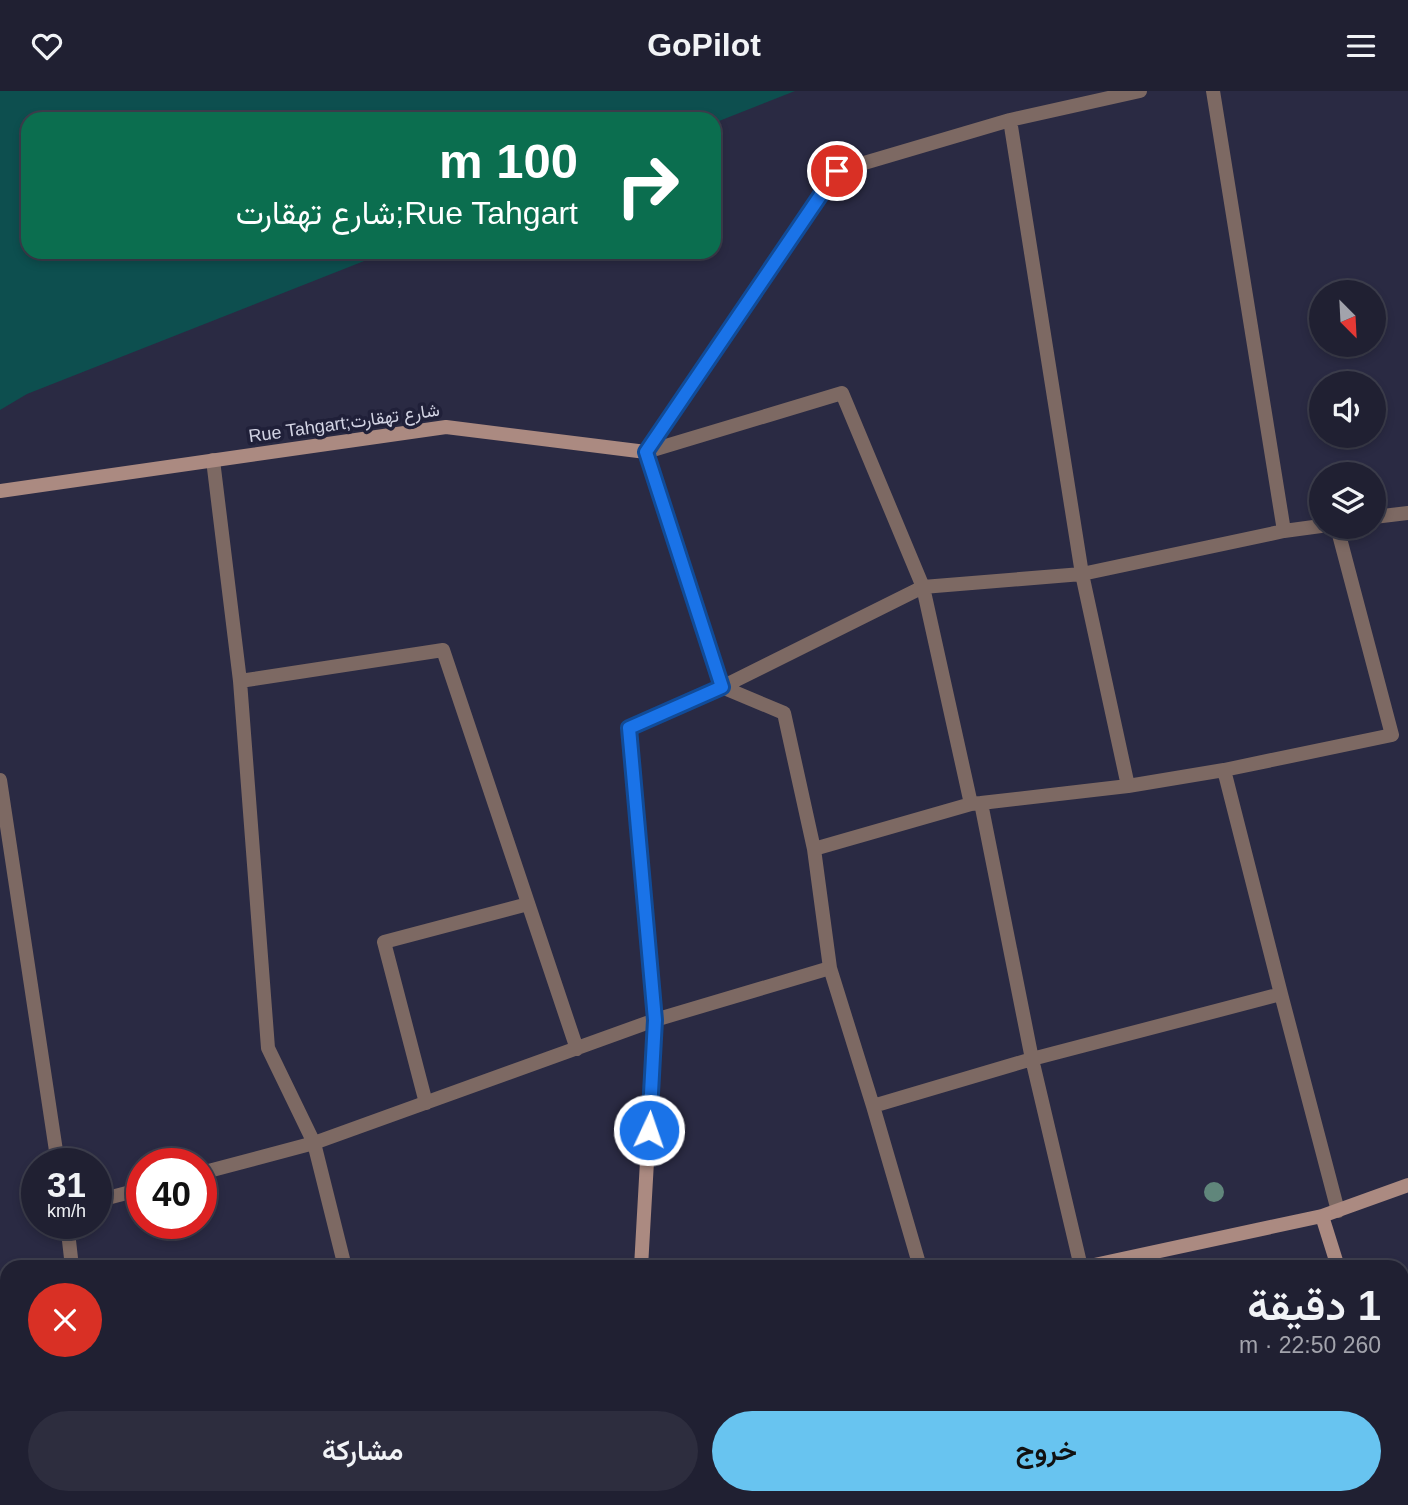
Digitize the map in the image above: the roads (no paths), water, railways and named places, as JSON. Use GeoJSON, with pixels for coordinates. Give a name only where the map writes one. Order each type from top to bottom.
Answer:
{"type":"FeatureCollection","features":[{"type":"Feature","properties":{"kind":"street"},"geometry":{"type":"LineString","coordinates":[[646,452],[837,171],[1010,120],[1140,91]]}},
{"type":"Feature","properties":{"kind":"street"},"geometry":{"type":"LineString","coordinates":[[1213,91],[1284,531]]}},
{"type":"Feature","properties":{"kind":"street"},"geometry":{"type":"LineString","coordinates":[[1010,120],[1082,574],[1128,786]]}},
{"type":"Feature","properties":{"kind":"street"},"geometry":{"type":"LineString","coordinates":[[646,452],[842,393],[923,587],[1081,1260]]}},
{"type":"Feature","properties":{"kind":"street","name":"Rue Tahgart;شارع تهقارت"},"geometry":{"type":"LineString","coordinates":[[0,491],[446,427],[646,452]]}},
{"type":"Feature","properties":{"kind":"street"},"geometry":{"type":"LineString","coordinates":[[646,452],[722,687],[784,713],[814,849],[830,968],[917,1260]]}},
{"type":"Feature","properties":{"kind":"street"},"geometry":{"type":"LineString","coordinates":[[213,460],[240,681],[268,1048],[314,1143],[343,1260]]}},
{"type":"Feature","properties":{"kind":"street"},"geometry":{"type":"LineString","coordinates":[[1386,516],[1408,513]]}},
{"type":"Feature","properties":{"kind":"street"},"geometry":{"type":"LineString","coordinates":[[641,1260],[655,1020],[629,728],[722,687],[923,587],[1082,574],[1309,528]]}},
{"type":"Feature","properties":{"kind":"street"},"geometry":{"type":"LineString","coordinates":[[1340,539],[1392,735]]}},
{"type":"Feature","properties":{"kind":"street"},"geometry":{"type":"LineString","coordinates":[[240,681],[443,650],[577,1049]]}},
{"type":"Feature","properties":{"kind":"street"},"geometry":{"type":"LineString","coordinates":[[814,849],[976,804],[1128,786],[1224,770],[1408,731]]}},
{"type":"Feature","properties":{"kind":"street"},"geometry":{"type":"LineString","coordinates":[[1224,770],[1338,1211]]}},
{"type":"Feature","properties":{"kind":"street"},"geometry":{"type":"LineString","coordinates":[[0,780],[56,1148]]}},
{"type":"Feature","properties":{"kind":"street"},"geometry":{"type":"LineString","coordinates":[[426,1103],[384,943],[528,904]]}},
{"type":"Feature","properties":{"kind":"street"},"geometry":{"type":"LineString","coordinates":[[217,1169],[314,1143],[655,1020],[830,968]]}},
{"type":"Feature","properties":{"kind":"street"},"geometry":{"type":"LineString","coordinates":[[873,1106],[1032,1059],[1281,994]]}},
{"type":"Feature","properties":{"kind":"street"},"geometry":{"type":"LineString","coordinates":[[1116,1260],[1322,1216],[1408,1185]]}},
{"type":"Feature","properties":{"kind":"street"},"geometry":{"type":"LineString","coordinates":[[1322,1216],[1336,1260]]}},
{"type":"Feature","properties":{"kind":"street"},"geometry":{"type":"LineString","coordinates":[[68,1239],[71,1260]]}}]}
